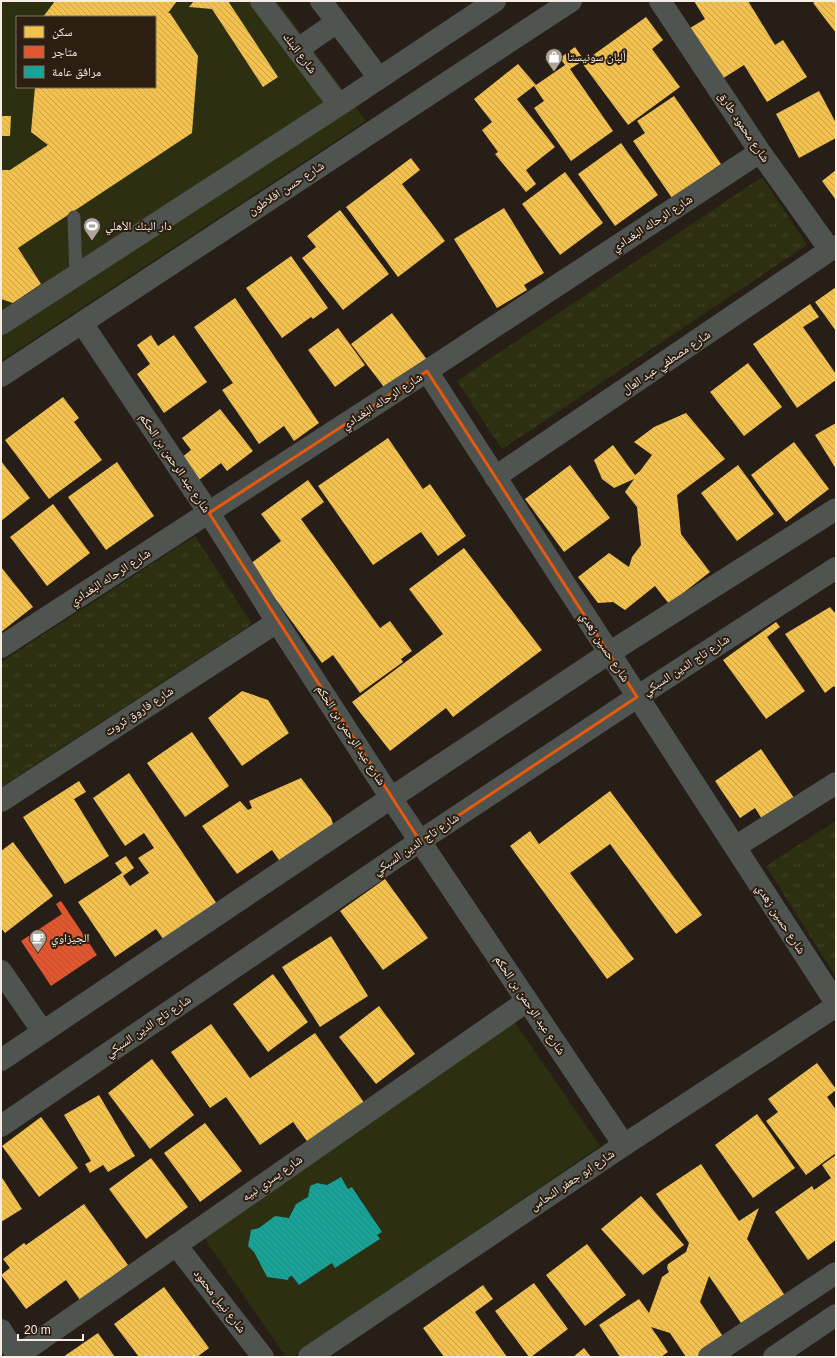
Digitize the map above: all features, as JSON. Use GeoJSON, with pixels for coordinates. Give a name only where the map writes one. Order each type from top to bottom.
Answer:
{"type":"FeatureCollection","features":[{"type":"Feature","properties":{"kind":"street","name":"شارع البنك"},"geometry":{"type":"LineString","coordinates":[[261,1],[339,105]]}},
{"type":"Feature","properties":{"kind":"street"},"geometry":{"type":"LineString","coordinates":[[321,1],[379,78]]}},
{"type":"Feature","properties":{"kind":"street"},"geometry":{"type":"LineString","coordinates":[[4,320],[339,105],[496,1]]}},
{"type":"Feature","properties":{"kind":"street","name":"شارع حسن افلاطون"},"geometry":{"type":"LineString","coordinates":[[1,376],[571,1]]}},
{"type":"Feature","properties":{"kind":"street","name":"شارع محمود طارق"},"geometry":{"type":"LineString","coordinates":[[660,1],[760,152],[833,248]]}},
{"type":"Feature","properties":{"kind":"street"},"geometry":{"type":"LineString","coordinates":[[298,49],[337,22]]}},
{"type":"Feature","properties":{"kind":"street","name":"شارع الرحاله البغدادي"},"geometry":{"type":"LineString","coordinates":[[1,647],[427,371],[760,152]]}},
{"type":"Feature","properties":{"kind":"street","name":"شارع مصطفي عبد العال"},"geometry":{"type":"LineString","coordinates":[[496,477],[833,248]]}},
{"type":"Feature","properties":{"kind":"street","name":"شارع عبد الرحمن بن الحكم"},"geometry":{"type":"LineString","coordinates":[[82,323],[209,513],[277,622],[391,798],[624,1145]]}},
{"type":"Feature","properties":{"kind":"street","name":"شارع حسين زهدي"},"geometry":{"type":"LineString","coordinates":[[427,371],[836,1005]]}},
{"type":"Feature","properties":{"kind":"street"},"geometry":{"type":"LineString","coordinates":[[1,1060],[609,653],[836,510]]}},
{"type":"Feature","properties":{"kind":"street","name":"شارع تاج الدين السبكي"},"geometry":{"type":"LineString","coordinates":[[1,1126],[420,840],[836,568]]}},
{"type":"Feature","properties":{"kind":"street","name":"شارع فاروق ثروت"},"geometry":{"type":"LineString","coordinates":[[1,800],[277,622]]}},
{"type":"Feature","properties":{"kind":"street"},"geometry":{"type":"LineString","coordinates":[[735,847],[836,783]]}},
{"type":"Feature","properties":{"kind":"street"},"geometry":{"type":"LineString","coordinates":[[1,971],[43,1032]]}},
{"type":"Feature","properties":{"kind":"street","name":"شارع يسري نبيه"},"geometry":{"type":"LineString","coordinates":[[18,1356],[527,1001]]}},
{"type":"Feature","properties":{"kind":"street","name":"شارع ابو جعفر النحاس"},"geometry":{"type":"LineString","coordinates":[[309,1357],[624,1145],[836,1005]]}},
{"type":"Feature","properties":{"kind":"street","name":"شارع نبيل محمود"},"geometry":{"type":"LineString","coordinates":[[176,1245],[263,1357]]}},
{"type":"Feature","properties":{"kind":"street"},"geometry":{"type":"LineString","coordinates":[[708,1357],[836,1273]]}},
{"type":"Feature","properties":{"kind":"street"},"geometry":{"type":"LineString","coordinates":[[774,1357],[836,1315]]}},
{"type":"Feature","properties":{"kind":"street"},"geometry":{"type":"LineString","coordinates":[[1,1330],[18,1356]]}},
{"type":"Feature","properties":{"kind":"lane"},"geometry":{"type":"LineString","coordinates":[[74,217],[76,275]]}},
{"type":"Feature","properties":{"kind":"highlighted area"},"geometry":{"type":"Polygon","coordinates":[[[427,371],[637,697],[420,841],[209,513],[427,371]]]}},
{"type":"Feature","properties":{"kind":"green space","name":"دار البنك الأهلي"},"geometry":{"type":"Polygon","coordinates":[[[1,1],[277,1],[366,121],[1,361],[1,1]]]}},
{"type":"Feature","properties":{"kind":"green space"},"geometry":{"type":"Polygon","coordinates":[[[762,177],[807,245],[502,449],[457,381],[762,177]]]}},
{"type":"Feature","properties":{"kind":"green space"},"geometry":{"type":"Polygon","coordinates":[[[195,536],[252,624],[1,787],[1,662],[195,536]]]}},
{"type":"Feature","properties":{"kind":"green space"},"geometry":{"type":"Polygon","coordinates":[[[836,821],[836,977],[766,866],[836,821]]]}},
{"type":"Feature","properties":{"kind":"green space"},"geometry":{"type":"Polygon","coordinates":[[[514,1021],[600,1146],[293,1357],[286,1357],[202,1235],[514,1021]],[[340,1177],[327,1185],[317,1183],[310,1186],[308,1197],[296,1204],[289,1218],[275,1216],[259,1228],[251,1230],[248,1246],[254,1252],[267,1277],[288,1280],[289,1277],[292,1276],[299,1285],[332,1263],[335,1268],[380,1239],[377,1235],[382,1232],[353,1187],[348,1189],[340,1177]]]}},
{"type":"Feature","properties":{"kind":"building: سكن"},"geometry":{"type":"Polygon","coordinates":[[[55,1],[177,1],[168,13],[170,13],[198,56],[192,133],[18,248],[41,284],[13,303],[1,299],[1,170],[10,170],[48,145],[31,132],[35,88],[156,88],[156,16],[44,16],[55,1]]]}},
{"type":"Feature","properties":{"kind":"building: سكن"},"geometry":{"type":"Polygon","coordinates":[[[194,1],[228,1],[278,77],[263,87],[212,9],[189,7],[194,1]]]}},
{"type":"Feature","properties":{"kind":"building: سكن"},"geometry":{"type":"Polygon","coordinates":[[[694,1],[748,1],[775,45],[783,40],[807,77],[767,102],[744,65],[722,79],[690,28],[705,19],[694,1]]]}},
{"type":"Feature","properties":{"kind":"building: سكن"},"geometry":{"type":"Polygon","coordinates":[[[816,1],[836,1],[836,33],[813,3],[816,1]]]}},
{"type":"Feature","properties":{"kind":"building: سكن"},"geometry":{"type":"Polygon","coordinates":[[[646,17],[663,40],[652,49],[680,87],[628,125],[582,63],[646,17]]]}},
{"type":"Feature","properties":{"kind":"building: سكن"},"geometry":{"type":"Polygon","coordinates":[[[575,47],[584,60],[570,69],[613,131],[571,161],[534,108],[544,101],[534,86],[517,99],[555,147],[526,170],[536,184],[526,192],[495,154],[498,152],[482,130],[492,122],[474,99],[518,64],[536,85],[565,65],[560,58],[575,47]]]}},
{"type":"Feature","properties":{"kind":"building: سكن"},"geometry":{"type":"Polygon","coordinates":[[[819,91],[836,123],[836,138],[799,158],[776,114],[819,91]]]}},
{"type":"Feature","properties":{"kind":"building: سكن"},"geometry":{"type":"Polygon","coordinates":[[[674,96],[721,164],[672,198],[633,141],[645,133],[637,121],[674,96]]]}},
{"type":"Feature","properties":{"kind":"building: سكن"},"geometry":{"type":"Polygon","coordinates":[[[1,116],[11,116],[10,136],[1,136],[1,116]]]}},
{"type":"Feature","properties":{"kind":"building: سكن"},"geometry":{"type":"Polygon","coordinates":[[[621,143],[658,195],[615,226],[578,174],[621,143]]]}},
{"type":"Feature","properties":{"kind":"building: سكن"},"geometry":{"type":"Polygon","coordinates":[[[411,158],[420,170],[402,184],[445,241],[398,277],[346,207],[411,158]]]}},
{"type":"Feature","properties":{"kind":"building: سكن"},"geometry":{"type":"Polygon","coordinates":[[[836,170],[836,200],[822,181],[836,170]]]}},
{"type":"Feature","properties":{"kind":"building: سكن"},"geometry":{"type":"Polygon","coordinates":[[[565,172],[603,223],[560,255],[522,204],[565,172]]]}},
{"type":"Feature","properties":{"kind":"building: سكن"},"geometry":{"type":"Polygon","coordinates":[[[504,208],[544,273],[524,285],[527,290],[497,308],[454,239],[504,208]]]}},
{"type":"Feature","properties":{"kind":"building: سكن"},"geometry":{"type":"Polygon","coordinates":[[[340,210],[389,274],[343,310],[302,258],[316,247],[307,236],[340,210]]]}},
{"type":"Feature","properties":{"kind":"building: سكن"},"geometry":{"type":"Polygon","coordinates":[[[291,256],[328,308],[313,319],[311,317],[282,338],[246,288],[291,256]]]}},
{"type":"Feature","properties":{"kind":"building: سكن"},"geometry":{"type":"Polygon","coordinates":[[[836,287],[836,331],[815,302],[836,287]]]}},
{"type":"Feature","properties":{"kind":"building: سكن"},"geometry":{"type":"Polygon","coordinates":[[[235,298],[319,423],[294,441],[284,426],[259,444],[222,390],[233,383],[194,327],[235,298]]]}},
{"type":"Feature","properties":{"kind":"building: سكن"},"geometry":{"type":"Polygon","coordinates":[[[810,304],[819,317],[803,327],[836,374],[836,380],[797,408],[753,344],[810,304]]]}},
{"type":"Feature","properties":{"kind":"building: سكن"},"geometry":{"type":"Polygon","coordinates":[[[392,313],[428,361],[387,391],[351,344],[392,313]]]}},
{"type":"Feature","properties":{"kind":"building: سكن"},"geometry":{"type":"Polygon","coordinates":[[[338,328],[365,365],[335,387],[308,350],[338,328]]]}},
{"type":"Feature","properties":{"kind":"building: سكن"},"geometry":{"type":"Polygon","coordinates":[[[151,335],[158,346],[174,335],[207,382],[164,413],[137,374],[150,364],[137,345],[151,335]]]}},
{"type":"Feature","properties":{"kind":"building: سكن"},"geometry":{"type":"Polygon","coordinates":[[[748,363],[782,407],[744,436],[710,392],[748,363]]]}},
{"type":"Feature","properties":{"kind":"building: سكن"},"geometry":{"type":"Polygon","coordinates":[[[63,397],[79,418],[74,422],[102,460],[49,499],[5,440],[63,397]]]}},
{"type":"Feature","properties":{"kind":"building: سكن"},"geometry":{"type":"Polygon","coordinates":[[[220,409],[253,451],[227,471],[221,463],[199,480],[181,458],[191,450],[182,438],[220,409]]]}},
{"type":"Feature","properties":{"kind":"building: سكن"},"geometry":{"type":"Polygon","coordinates":[[[686,413],[725,459],[677,495],[681,534],[710,572],[669,604],[655,586],[625,610],[613,602],[598,603],[578,577],[609,553],[629,567],[632,557],[641,545],[637,507],[625,492],[634,479],[614,488],[602,479],[594,460],[613,445],[635,475],[640,471],[652,455],[634,442],[654,427],[686,413]]]}},
{"type":"Feature","properties":{"kind":"building: سكن"},"geometry":{"type":"Polygon","coordinates":[[[836,423],[836,469],[815,435],[836,423]]]}},
{"type":"Feature","properties":{"kind":"building: سكن"},"geometry":{"type":"Polygon","coordinates":[[[388,438],[423,489],[430,484],[466,536],[438,556],[421,532],[373,565],[318,486],[388,438]]]}},
{"type":"Feature","properties":{"kind":"building: سكن"},"geometry":{"type":"Polygon","coordinates":[[[794,442],[829,489],[786,522],[751,475],[794,442]]]}},
{"type":"Feature","properties":{"kind":"building: سكن"},"geometry":{"type":"Polygon","coordinates":[[[1,461],[30,498],[1,521],[1,461]]]}},
{"type":"Feature","properties":{"kind":"building: سكن"},"geometry":{"type":"Polygon","coordinates":[[[117,462],[154,516],[106,550],[68,497],[117,462]]]}},
{"type":"Feature","properties":{"kind":"building: سكن"},"geometry":{"type":"Polygon","coordinates":[[[570,465],[610,518],[564,552],[525,499],[570,465]]]}},
{"type":"Feature","properties":{"kind":"building: سكن"},"geometry":{"type":"Polygon","coordinates":[[[738,465],[774,514],[737,541],[701,493],[738,465]]]}},
{"type":"Feature","properties":{"kind":"building: سكن"},"geometry":{"type":"Polygon","coordinates":[[[308,480],[324,502],[301,519],[380,628],[390,621],[412,651],[401,659],[403,662],[360,693],[333,655],[322,663],[250,564],[281,541],[261,514],[308,480]]]}},
{"type":"Feature","properties":{"kind":"building: سكن"},"geometry":{"type":"Polygon","coordinates":[[[53,504],[90,553],[47,586],[10,537],[53,504]]]}},
{"type":"Feature","properties":{"kind":"building: سكن"},"geometry":{"type":"Polygon","coordinates":[[[464,548],[542,650],[453,717],[446,708],[390,751],[352,702],[443,634],[409,589],[464,548]]]}},
{"type":"Feature","properties":{"kind":"building: سكن"},"geometry":{"type":"Polygon","coordinates":[[[1,567],[33,607],[1,632],[1,567]]]}},
{"type":"Feature","properties":{"kind":"building: سكن"},"geometry":{"type":"Polygon","coordinates":[[[830,607],[836,614],[836,689],[834,686],[825,693],[785,634],[830,607]]]}},
{"type":"Feature","properties":{"kind":"building: سكن"},"geometry":{"type":"Polygon","coordinates":[[[776,622],[780,627],[767,637],[805,691],[766,719],[723,660],[776,622]]]}},
{"type":"Feature","properties":{"kind":"building: سكن"},"geometry":{"type":"Polygon","coordinates":[[[242,691],[268,700],[289,733],[242,766],[208,718],[242,691]]]}},
{"type":"Feature","properties":{"kind":"building: سكن"},"geometry":{"type":"Polygon","coordinates":[[[192,732],[229,786],[185,817],[147,763],[192,732]]]}},
{"type":"Feature","properties":{"kind":"building: سكن"},"geometry":{"type":"Polygon","coordinates":[[[761,749],[794,798],[762,819],[755,808],[740,818],[715,781],[761,749]]]}},
{"type":"Feature","properties":{"kind":"building: سكن"},"geometry":{"type":"Polygon","coordinates":[[[129,773],[221,910],[168,946],[156,929],[115,957],[78,902],[122,873],[115,863],[126,856],[134,868],[123,876],[130,886],[149,873],[138,858],[154,848],[144,833],[125,846],[93,798],[129,773]]]}},
{"type":"Feature","properties":{"kind":"building: سكن"},"geometry":{"type":"Polygon","coordinates":[[[301,778],[331,818],[335,830],[283,866],[272,850],[237,874],[202,826],[240,801],[248,810],[252,808],[249,801],[301,778]]]}},
{"type":"Feature","properties":{"kind":"building: سكن"},"geometry":{"type":"Polygon","coordinates":[[[79,781],[86,792],[74,799],[109,856],[65,884],[23,817],[79,781]]]}},
{"type":"Feature","properties":{"kind":"building: سكن"},"geometry":{"type":"Polygon","coordinates":[[[610,791],[702,915],[676,934],[610,844],[570,873],[634,959],[607,979],[510,846],[530,831],[539,844],[610,791]]]}},
{"type":"Feature","properties":{"kind":"building: سكن"},"geometry":{"type":"Polygon","coordinates":[[[13,842],[53,896],[5,933],[1,928],[1,851],[13,842]]]}},
{"type":"Feature","properties":{"kind":"building: سكن"},"geometry":{"type":"Polygon","coordinates":[[[385,879],[428,938],[383,970],[340,911],[385,879]]]}},
{"type":"Feature","properties":{"kind":"building: سكن"},"geometry":{"type":"Polygon","coordinates":[[[331,936],[368,996],[320,1027],[282,967],[331,936]]]}},
{"type":"Feature","properties":{"kind":"building: سكن"},"geometry":{"type":"Polygon","coordinates":[[[273,974],[308,1022],[268,1052],[233,1004],[273,974]]]}},
{"type":"Feature","properties":{"kind":"building: سكن"},"geometry":{"type":"Polygon","coordinates":[[[379,1006],[415,1054],[376,1084],[339,1037],[379,1006]]]}},
{"type":"Feature","properties":{"kind":"building: سكن"},"geometry":{"type":"Polygon","coordinates":[[[211,1024],[250,1078],[315,1033],[368,1108],[312,1148],[293,1122],[260,1145],[226,1097],[210,1108],[171,1052],[211,1024]]]}},
{"type":"Feature","properties":{"kind":"building: سكن"},"geometry":{"type":"Polygon","coordinates":[[[152,1059],[194,1115],[150,1149],[108,1093],[152,1059]]]}},
{"type":"Feature","properties":{"kind":"building: سكن"},"geometry":{"type":"Polygon","coordinates":[[[817,1063],[836,1089],[827,1097],[836,1110],[836,1153],[806,1175],[766,1121],[778,1112],[768,1099],[817,1063]]]}},
{"type":"Feature","properties":{"kind":"building: سكن"},"geometry":{"type":"Polygon","coordinates":[[[99,1095],[135,1156],[108,1172],[103,1165],[90,1173],[85,1164],[91,1161],[64,1115],[99,1095]]]}},
{"type":"Feature","properties":{"kind":"building: سكن"},"geometry":{"type":"Polygon","coordinates":[[[757,1114],[795,1168],[753,1198],[715,1145],[757,1114]]]}},
{"type":"Feature","properties":{"kind":"building: سكن"},"geometry":{"type":"Polygon","coordinates":[[[41,1117],[78,1168],[39,1197],[2,1146],[41,1117]]]}},
{"type":"Feature","properties":{"kind":"building: سكن"},"geometry":{"type":"Polygon","coordinates":[[[205,1123],[242,1171],[200,1202],[164,1153],[205,1123]]]}},
{"type":"Feature","properties":{"kind":"building: سكن"},"geometry":{"type":"Polygon","coordinates":[[[836,1155],[836,1240],[808,1260],[775,1212],[812,1186],[814,1190],[831,1178],[822,1165],[836,1155]]]}},
{"type":"Feature","properties":{"kind":"building: سكن"},"geometry":{"type":"Polygon","coordinates":[[[151,1158],[188,1207],[146,1239],[109,1189],[151,1158]]]}},
{"type":"Feature","properties":{"kind":"building: سكن"},"geometry":{"type":"Polygon","coordinates":[[[701,1164],[739,1221],[759,1208],[747,1239],[786,1297],[743,1326],[709,1276],[700,1302],[726,1341],[702,1357],[686,1357],[670,1333],[651,1327],[668,1352],[661,1357],[620,1357],[599,1325],[639,1299],[649,1313],[662,1277],[669,1272],[667,1268],[668,1264],[686,1252],[689,1243],[656,1194],[701,1164]]]}},
{"type":"Feature","properties":{"kind":"building: سكن"},"geometry":{"type":"Polygon","coordinates":[[[1,1176],[22,1209],[1,1222],[1,1176]]]}},
{"type":"Feature","properties":{"kind":"building: سكن"},"geometry":{"type":"Polygon","coordinates":[[[641,1196],[684,1245],[643,1275],[601,1229],[641,1196]]]}},
{"type":"Feature","properties":{"kind":"building: سكن"},"geometry":{"type":"Polygon","coordinates":[[[84,1204],[128,1265],[80,1300],[66,1280],[26,1309],[1,1275],[10,1268],[3,1259],[24,1243],[26,1245],[84,1204]]]}},
{"type":"Feature","properties":{"kind":"building: سكن"},"geometry":{"type":"Polygon","coordinates":[[[587,1244],[626,1295],[585,1326],[546,1275],[587,1244]]]}},
{"type":"Feature","properties":{"kind":"building: سكن"},"geometry":{"type":"Polygon","coordinates":[[[534,1283],[568,1329],[529,1357],[495,1311],[534,1283]]]}},
{"type":"Feature","properties":{"kind":"building: سكن"},"geometry":{"type":"Polygon","coordinates":[[[483,1285],[493,1299],[475,1312],[507,1357],[444,1357],[423,1328],[483,1285]]]}},
{"type":"Feature","properties":{"kind":"building: سكن"},"geometry":{"type":"Polygon","coordinates":[[[164,1287],[209,1348],[197,1357],[139,1357],[114,1324],[164,1287]]]}},
{"type":"Feature","properties":{"kind":"building: سكن"},"geometry":{"type":"Polygon","coordinates":[[[98,1333],[115,1357],[63,1357],[98,1333]]]}},
{"type":"Feature","properties":{"kind":"building: سكن"},"geometry":{"type":"Polygon","coordinates":[[[584,1348],[591,1357],[573,1357],[584,1348]]]}},
{"type":"Feature","properties":{"kind":"building: متاجر"},"geometry":{"type":"Polygon","coordinates":[[[61,901],[97,955],[51,986],[21,941],[62,914],[56,904],[61,901]]]}},
{"type":"Feature","properties":{"kind":"building: مرافق عامة"},"geometry":{"type":"Polygon","coordinates":[[[341,1177],[348,1189],[352,1187],[382,1232],[377,1235],[380,1239],[335,1268],[332,1263],[299,1285],[292,1276],[289,1277],[288,1280],[267,1277],[254,1252],[248,1246],[251,1230],[259,1228],[275,1216],[289,1218],[296,1204],[308,1197],[310,1186],[317,1183],[327,1185],[341,1177]]]}},
{"type":"Feature","properties":{"kind":"place","name":"ألبان سونيستا"},"geometry":{"type":"Point","coordinates":[554,72]}},
{"type":"Feature","properties":{"kind":"place","name":"دار البنك الأهلي"},"geometry":{"type":"Point","coordinates":[92,241]}},
{"type":"Feature","properties":{"kind":"place","name":"الجيزاوي"},"geometry":{"type":"Point","coordinates":[38,953]}}]}
